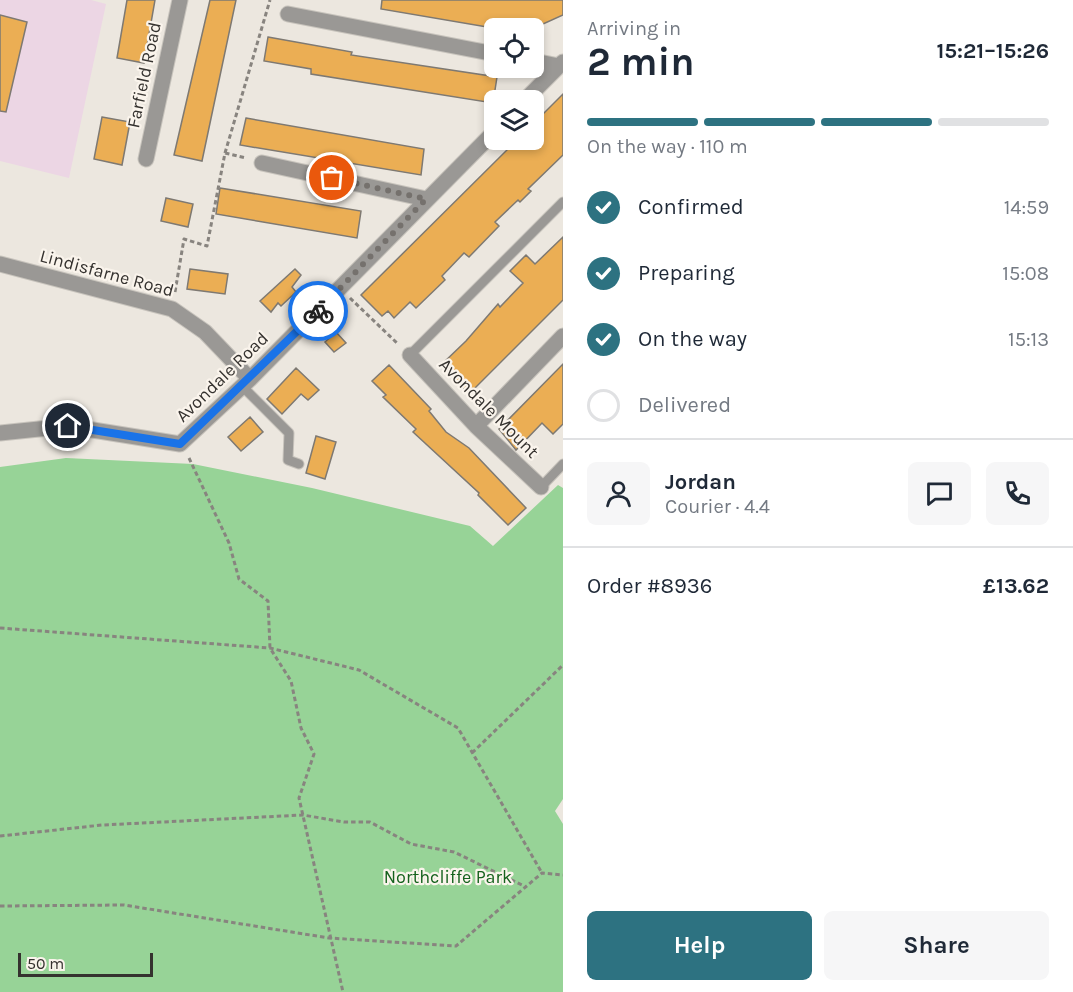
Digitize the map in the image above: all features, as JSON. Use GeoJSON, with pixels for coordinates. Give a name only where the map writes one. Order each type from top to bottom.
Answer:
{"type":"FeatureCollection","features":[{"type":"Feature","properties":{"kind":"street","name":"Farfield Road"},"geometry":{"type":"LineString","coordinates":[[146,159],[180,0]]}},
{"type":"Feature","properties":{"kind":"street"},"geometry":{"type":"LineString","coordinates":[[288,14],[484,52]]}},
{"type":"Feature","properties":{"kind":"street"},"geometry":{"type":"LineString","coordinates":[[544,62],[561,64]]}},
{"type":"Feature","properties":{"kind":"street"},"geometry":{"type":"LineString","coordinates":[[535,90],[561,64]]}},
{"type":"Feature","properties":{"kind":"street","name":"Avondale Road"},"geometry":{"type":"LineString","coordinates":[[0,433],[68,426],[180,444],[340,289],[484,142]]}},
{"type":"Feature","properties":{"kind":"street"},"geometry":{"type":"LineString","coordinates":[[262,163],[426,199]]}},
{"type":"Feature","properties":{"kind":"street","name":"Lindisfarne Road"},"geometry":{"type":"LineString","coordinates":[[0,264],[172,309],[205,332],[246,382]]}},
{"type":"Feature","properties":{"kind":"street"},"geometry":{"type":"LineString","coordinates":[[476,426],[563,336]]}},
{"type":"Feature","properties":{"kind":"street","name":"Avondale Mount"},"geometry":{"type":"LineString","coordinates":[[410,355],[476,426],[541,488]]}},
{"type":"Feature","properties":{"kind":"lane"},"geometry":{"type":"LineString","coordinates":[[410,355],[563,202]]}},
{"type":"Feature","properties":{"kind":"lane"},"geometry":{"type":"LineString","coordinates":[[246,382],[289,433],[288,460],[299,464]]}},
{"type":"Feature","properties":{"kind":"lane"},"geometry":{"type":"LineString","coordinates":[[541,488],[563,464]]}},
{"type":"Feature","properties":{"kind":"path"},"geometry":{"type":"LineString","coordinates":[[172,309],[184,239],[207,246],[225,153],[270,0]]}},
{"type":"Feature","properties":{"kind":"path"},"geometry":{"type":"LineString","coordinates":[[225,153],[262,163]]}},
{"type":"Feature","properties":{"kind":"path"},"geometry":{"type":"LineString","coordinates":[[340,289],[410,355]]}},
{"type":"Feature","properties":{"kind":"path"},"geometry":{"type":"LineString","coordinates":[[193,464],[229,543],[239,579],[268,601],[270,648],[291,681],[301,728],[314,754],[299,798],[329,939],[343,992]]}},
{"type":"Feature","properties":{"kind":"path"},"geometry":{"type":"LineString","coordinates":[[0,628],[270,648],[358,670],[458,728],[542,873]]}},
{"type":"Feature","properties":{"kind":"path"},"geometry":{"type":"LineString","coordinates":[[472,753],[563,665]]}},
{"type":"Feature","properties":{"kind":"path"},"geometry":{"type":"LineString","coordinates":[[0,836],[102,825],[303,815],[344,822],[370,822],[411,844],[454,852],[526,887]]}},
{"type":"Feature","properties":{"kind":"path"},"geometry":{"type":"LineString","coordinates":[[0,906],[124,905],[329,939],[456,946],[542,873],[563,875]]}},
{"type":"Feature","properties":{"kind":"shaded area"},"geometry":{"type":"Polygon","coordinates":[[[0,0],[91,0],[106,4],[69,178],[0,161],[0,0]]]}},
{"type":"Feature","properties":{"kind":"green space","name":"Northcliffe Park"},"geometry":{"type":"Polygon","coordinates":[[[66,458],[193,464],[312,488],[470,526],[493,546],[558,485],[563,488],[563,799],[555,811],[563,824],[563,992],[0,992],[0,467],[66,458]]]}},
{"type":"Feature","properties":{"kind":"building"},"geometry":{"type":"Polygon","coordinates":[[[127,0],[155,0],[144,63],[117,58],[127,0]]]}},
{"type":"Feature","properties":{"kind":"building"},"geometry":{"type":"Polygon","coordinates":[[[210,0],[236,0],[202,161],[174,155],[210,0]]]}},
{"type":"Feature","properties":{"kind":"building"},"geometry":{"type":"Polygon","coordinates":[[[382,0],[563,0],[563,15],[544,24],[544,18],[484,18],[484,26],[381,9],[382,0]]]}},
{"type":"Feature","properties":{"kind":"building"},"geometry":{"type":"Polygon","coordinates":[[[0,15],[27,22],[6,112],[0,111],[0,15]]]}},
{"type":"Feature","properties":{"kind":"building"},"geometry":{"type":"Polygon","coordinates":[[[268,37],[352,52],[351,55],[484,75],[484,78],[497,78],[495,90],[484,90],[484,102],[311,74],[311,69],[264,61],[268,37]]]}},
{"type":"Feature","properties":{"kind":"building"},"geometry":{"type":"Polygon","coordinates":[[[563,94],[563,155],[528,189],[531,191],[520,202],[518,200],[495,222],[499,226],[469,257],[464,253],[442,276],[445,280],[416,308],[410,302],[394,318],[388,311],[382,316],[361,295],[507,150],[544,150],[544,113],[563,94]]]}},
{"type":"Feature","properties":{"kind":"building"},"geometry":{"type":"Polygon","coordinates":[[[102,117],[130,122],[122,165],[94,159],[102,117]]]}},
{"type":"Feature","properties":{"kind":"building"},"geometry":{"type":"Polygon","coordinates":[[[246,118],[424,149],[421,175],[240,145],[246,118]]]}},
{"type":"Feature","properties":{"kind":"building"},"geometry":{"type":"Polygon","coordinates":[[[220,188],[361,211],[357,238],[216,214],[220,188]]]}},
{"type":"Feature","properties":{"kind":"building"},"geometry":{"type":"Polygon","coordinates":[[[166,198],[193,204],[188,227],[161,221],[166,198]]]}},
{"type":"Feature","properties":{"kind":"building"},"geometry":{"type":"Polygon","coordinates":[[[563,237],[563,300],[469,394],[441,365],[466,341],[498,304],[500,307],[523,283],[510,271],[526,255],[535,264],[563,237]]]}},
{"type":"Feature","properties":{"kind":"building"},"geometry":{"type":"Polygon","coordinates":[[[190,269],[228,274],[225,294],[187,289],[190,269]]]}},
{"type":"Feature","properties":{"kind":"building"},"geometry":{"type":"Polygon","coordinates":[[[295,269],[301,275],[292,287],[296,292],[281,306],[278,303],[271,312],[260,301],[295,269]]]}},
{"type":"Feature","properties":{"kind":"building"},"geometry":{"type":"Polygon","coordinates":[[[336,332],[346,343],[334,352],[325,342],[336,332]]]}},
{"type":"Feature","properties":{"kind":"building"},"geometry":{"type":"Polygon","coordinates":[[[563,364],[563,424],[553,434],[542,423],[516,450],[499,429],[563,364]]]}},
{"type":"Feature","properties":{"kind":"building"},"geometry":{"type":"Polygon","coordinates":[[[389,365],[431,409],[429,411],[446,432],[469,448],[526,508],[508,525],[478,495],[479,493],[413,432],[416,429],[383,397],[386,395],[372,381],[389,365]]]}},
{"type":"Feature","properties":{"kind":"building"},"geometry":{"type":"Polygon","coordinates":[[[296,368],[319,390],[308,400],[301,394],[282,414],[267,399],[296,368]]]}},
{"type":"Feature","properties":{"kind":"building"},"geometry":{"type":"Polygon","coordinates":[[[250,417],[263,432],[241,451],[228,437],[250,417]]]}},
{"type":"Feature","properties":{"kind":"building"},"geometry":{"type":"Polygon","coordinates":[[[316,436],[336,442],[325,479],[306,473],[316,436]]]}},
{"type":"Feature","properties":{"kind":"way so far"},"geometry":{"type":"LineString","coordinates":[[318,311],[426,199],[332,178]]}},
{"type":"Feature","properties":{"kind":"route"},"geometry":{"type":"LineString","coordinates":[[68,426],[150,437],[180,444],[318,311]]}}]}
